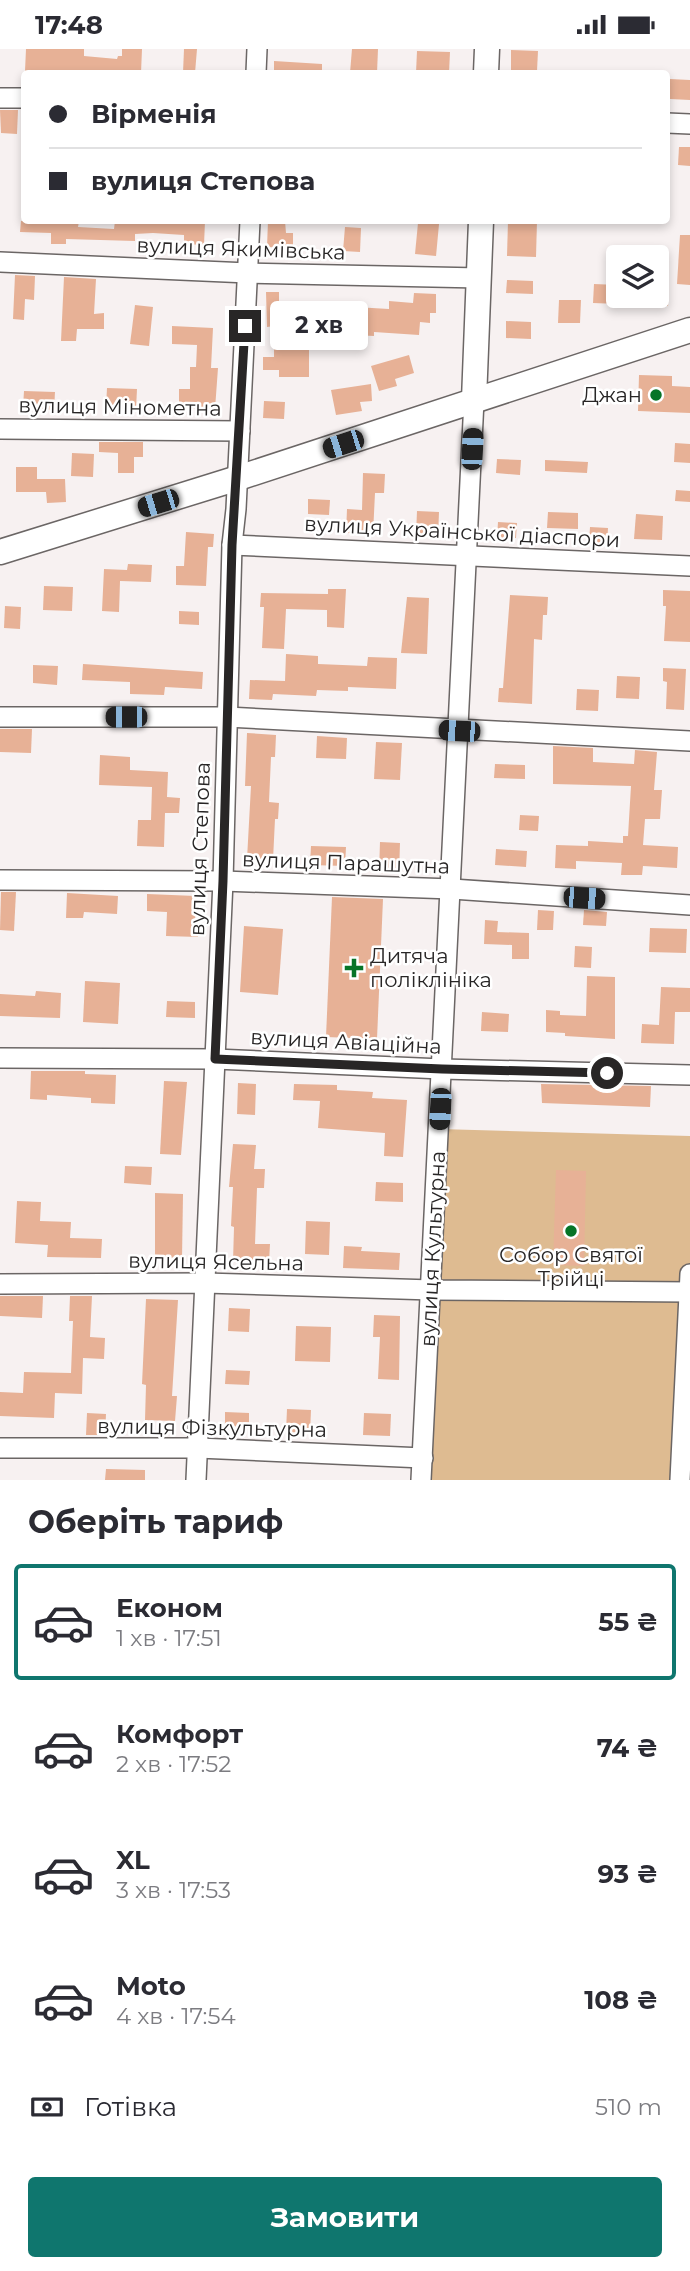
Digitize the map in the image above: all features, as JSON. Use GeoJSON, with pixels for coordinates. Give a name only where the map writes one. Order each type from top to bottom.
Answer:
{"type":"FeatureCollection","features":[{"type":"Feature","properties":{"kind":"main road"},"geometry":{"type":"LineString","coordinates":[[486,70],[487,49]]}},
{"type":"Feature","properties":{"kind":"main road","name":"вулиця Культурна"},"geometry":{"type":"LineString","coordinates":[[474,400],[481,224]]}},
{"type":"Feature","properties":{"kind":"main road"},"geometry":{"type":"LineString","coordinates":[[0,552],[238,478],[690,330]]}},
{"type":"Feature","properties":{"kind":"street"},"geometry":{"type":"LineString","coordinates":[[256,70],[257,49]]}},
{"type":"Feature","properties":{"kind":"street"},"geometry":{"type":"LineString","coordinates":[[0,98],[21,99]]}},
{"type":"Feature","properties":{"kind":"street"},"geometry":{"type":"LineString","coordinates":[[670,123],[690,124]]}},
{"type":"Feature","properties":{"kind":"street","name":"вулиця Степова"},"geometry":{"type":"LineString","coordinates":[[196,1480],[223,881],[232,545],[238,478],[250,224]]}},
{"type":"Feature","properties":{"kind":"street","name":"вулиця Якимівська"},"geometry":{"type":"LineString","coordinates":[[0,262],[248,273],[480,278]]}},
{"type":"Feature","properties":{"kind":"street","name":"вулиця Культурна"},"geometry":{"type":"LineString","coordinates":[[421,1480],[474,400]]}},
{"type":"Feature","properties":{"kind":"street","name":"вулиця Мінометна"},"geometry":{"type":"LineString","coordinates":[[0,429],[240,431]]}},
{"type":"Feature","properties":{"kind":"street","name":"вулиця Української діаспори"},"geometry":{"type":"LineString","coordinates":[[232,545],[690,565]]}},
{"type":"Feature","properties":{"kind":"street"},"geometry":{"type":"LineString","coordinates":[[0,717],[227,717],[690,741]]}},
{"type":"Feature","properties":{"kind":"street","name":"вулиця Парашутна"},"geometry":{"type":"LineString","coordinates":[[0,880],[223,881],[452,890],[690,905]]}},
{"type":"Feature","properties":{"kind":"street","name":"вулиця Авіаційна"},"geometry":{"type":"LineString","coordinates":[[0,1058],[215,1059],[442,1069],[690,1075]]}},
{"type":"Feature","properties":{"kind":"street","name":"вулиця Ясельна"},"geometry":{"type":"LineString","coordinates":[[0,1284],[205,1283],[432,1290],[690,1283]]}},
{"type":"Feature","properties":{"kind":"street"},"geometry":{"type":"LineString","coordinates":[[680,1480],[690,1283]]}},
{"type":"Feature","properties":{"kind":"street","name":"вулиця Фізкультурна"},"geometry":{"type":"LineString","coordinates":[[0,1448],[198,1448],[423,1458]]}},
{"type":"Feature","properties":{"kind":"shaded area"},"geometry":{"type":"Polygon","coordinates":[[[439,1129],[690,1136],[690,1274],[680,1480],[421,1480],[439,1129]]]}},
{"type":"Feature","properties":{"kind":"building"},"geometry":{"type":"Polygon","coordinates":[[[26,49],[84,49],[84,56],[117,59],[122,56],[122,49],[142,49],[141,70],[25,70],[26,49]]]}},
{"type":"Feature","properties":{"kind":"building"},"geometry":{"type":"Polygon","coordinates":[[[184,49],[197,49],[195,70],[183,70],[184,49]]]}},
{"type":"Feature","properties":{"kind":"building"},"geometry":{"type":"Polygon","coordinates":[[[352,49],[378,49],[377,70],[350,70],[352,49]]]}},
{"type":"Feature","properties":{"kind":"building"},"geometry":{"type":"Polygon","coordinates":[[[511,50],[538,51],[537,70],[511,70],[511,50]]]}},
{"type":"Feature","properties":{"kind":"building"},"geometry":{"type":"Polygon","coordinates":[[[417,51],[450,52],[449,70],[416,70],[417,51]]]}},
{"type":"Feature","properties":{"kind":"building"},"geometry":{"type":"Polygon","coordinates":[[[274,61],[322,64],[322,70],[274,70],[274,61]]]}},
{"type":"Feature","properties":{"kind":"building"},"geometry":{"type":"Polygon","coordinates":[[[670,79],[690,80],[690,100],[670,99],[670,79]]]}},
{"type":"Feature","properties":{"kind":"building"},"geometry":{"type":"Polygon","coordinates":[[[0,110],[18,110],[17,134],[1,133],[0,110]]]}},
{"type":"Feature","properties":{"kind":"building"},"geometry":{"type":"Polygon","coordinates":[[[679,147],[690,147],[690,166],[678,165],[679,147]]]}},
{"type":"Feature","properties":{"kind":"building"},"geometry":{"type":"Polygon","coordinates":[[[21,221],[21,224],[78,224],[78,227],[114,229],[115,224],[205,224],[204,245],[184,244],[184,235],[153,233],[135,234],[135,241],[66,239],[66,244],[51,244],[51,233],[20,232],[21,221]]]}},
{"type":"Feature","properties":{"kind":"building"},"geometry":{"type":"Polygon","coordinates":[[[268,224],[285,224],[286,233],[293,233],[293,248],[267,247],[268,224]]]}},
{"type":"Feature","properties":{"kind":"building"},"geometry":{"type":"Polygon","coordinates":[[[418,224],[439,224],[436,256],[415,254],[418,224]]]}},
{"type":"Feature","properties":{"kind":"building"},"geometry":{"type":"Polygon","coordinates":[[[508,224],[537,224],[536,257],[507,256],[508,224]]]}},
{"type":"Feature","properties":{"kind":"building"},"geometry":{"type":"Polygon","coordinates":[[[345,227],[361,228],[360,252],[343,251],[345,227]]]}},
{"type":"Feature","properties":{"kind":"building"},"geometry":{"type":"Polygon","coordinates":[[[680,235],[690,235],[690,285],[677,284],[680,235]]]}},
{"type":"Feature","properties":{"kind":"building"},"geometry":{"type":"Polygon","coordinates":[[[15,275],[35,276],[34,300],[25,299],[24,320],[13,319],[15,275]]]}},
{"type":"Feature","properties":{"kind":"building"},"geometry":{"type":"Polygon","coordinates":[[[64,277],[96,279],[94,314],[104,313],[104,329],[77,329],[76,341],[61,341],[64,277]]]}},
{"type":"Feature","properties":{"kind":"building"},"geometry":{"type":"Polygon","coordinates":[[[507,280],[533,281],[533,294],[506,293],[507,280]]]}},
{"type":"Feature","properties":{"kind":"building"},"geometry":{"type":"Polygon","coordinates":[[[594,284],[606,284],[606,304],[593,303],[594,284]]]}},
{"type":"Feature","properties":{"kind":"building"},"geometry":{"type":"Polygon","coordinates":[[[266,292],[279,292],[279,312],[301,311],[302,332],[319,331],[319,344],[309,344],[309,377],[279,377],[279,370],[263,370],[263,357],[274,357],[274,326],[267,327],[266,292]]]}},
{"type":"Feature","properties":{"kind":"building"},"geometry":{"type":"Polygon","coordinates":[[[414,293],[436,294],[436,313],[430,313],[430,323],[420,322],[419,335],[374,332],[374,336],[354,335],[355,307],[389,309],[389,301],[413,303],[414,293]]]}},
{"type":"Feature","properties":{"kind":"building"},"geometry":{"type":"Polygon","coordinates":[[[559,300],[581,300],[580,323],[558,323],[559,300]]]}},
{"type":"Feature","properties":{"kind":"building"},"geometry":{"type":"Polygon","coordinates":[[[135,305],[153,307],[149,346],[130,344],[135,305]]]}},
{"type":"Feature","properties":{"kind":"building"},"geometry":{"type":"Polygon","coordinates":[[[506,321],[531,322],[531,339],[506,338],[506,321]]]}},
{"type":"Feature","properties":{"kind":"building"},"geometry":{"type":"Polygon","coordinates":[[[172,326],[213,328],[211,368],[218,368],[215,409],[179,408],[179,389],[190,389],[190,367],[196,367],[197,345],[172,344],[172,326]]]}},
{"type":"Feature","properties":{"kind":"building"},"geometry":{"type":"Polygon","coordinates":[[[409,355],[414,373],[395,379],[397,386],[379,391],[371,366],[409,355]]]}},
{"type":"Feature","properties":{"kind":"building"},"geometry":{"type":"Polygon","coordinates":[[[639,375],[672,376],[672,386],[690,387],[690,413],[638,411],[639,375]]]}},
{"type":"Feature","properties":{"kind":"building"},"geometry":{"type":"Polygon","coordinates":[[[371,384],[372,401],[360,402],[362,411],[336,415],[331,390],[371,384]]]}},
{"type":"Feature","properties":{"kind":"building"},"geometry":{"type":"Polygon","coordinates":[[[107,388],[137,389],[136,409],[106,408],[107,388]]]}},
{"type":"Feature","properties":{"kind":"building"},"geometry":{"type":"Polygon","coordinates":[[[24,391],[55,392],[54,410],[23,408],[24,391]]]}},
{"type":"Feature","properties":{"kind":"building"},"geometry":{"type":"Polygon","coordinates":[[[264,401],[285,402],[284,419],[263,418],[264,401]]]}},
{"type":"Feature","properties":{"kind":"building"},"geometry":{"type":"Polygon","coordinates":[[[99,442],[143,442],[143,457],[134,457],[134,473],[118,473],[118,453],[99,452],[99,442]]]}},
{"type":"Feature","properties":{"kind":"building"},"geometry":{"type":"Polygon","coordinates":[[[675,443],[690,444],[690,463],[674,462],[675,443]]]}},
{"type":"Feature","properties":{"kind":"building"},"geometry":{"type":"Polygon","coordinates":[[[72,453],[94,454],[93,477],[71,476],[72,453]]]}},
{"type":"Feature","properties":{"kind":"building"},"geometry":{"type":"Polygon","coordinates":[[[497,459],[521,460],[520,475],[496,473],[497,459]]]}},
{"type":"Feature","properties":{"kind":"building"},"geometry":{"type":"Polygon","coordinates":[[[545,460],[588,462],[587,473],[545,471],[545,460]]]}},
{"type":"Feature","properties":{"kind":"building"},"geometry":{"type":"Polygon","coordinates":[[[16,467],[37,467],[37,479],[65,479],[66,502],[47,503],[46,492],[16,492],[16,467]]]}},
{"type":"Feature","properties":{"kind":"building"},"geometry":{"type":"Polygon","coordinates":[[[363,473],[385,474],[384,493],[375,493],[373,534],[346,533],[347,509],[362,510],[363,473]]]}},
{"type":"Feature","properties":{"kind":"building"},"geometry":{"type":"Polygon","coordinates":[[[676,490],[690,491],[690,502],[675,501],[676,490]]]}},
{"type":"Feature","properties":{"kind":"building"},"geometry":{"type":"Polygon","coordinates":[[[308,499],[330,500],[329,515],[308,514],[308,499]]]}},
{"type":"Feature","properties":{"kind":"building"},"geometry":{"type":"Polygon","coordinates":[[[417,511],[439,512],[438,536],[416,535],[417,511]]]}},
{"type":"Feature","properties":{"kind":"building"},"geometry":{"type":"Polygon","coordinates":[[[548,512],[578,513],[578,529],[547,528],[548,512]]]}},
{"type":"Feature","properties":{"kind":"building"},"geometry":{"type":"Polygon","coordinates":[[[636,514],[663,516],[662,540],[634,539],[636,514]]]}},
{"type":"Feature","properties":{"kind":"building"},"geometry":{"type":"Polygon","coordinates":[[[498,522],[517,523],[516,538],[497,538],[498,522]]]}},
{"type":"Feature","properties":{"kind":"building"},"geometry":{"type":"Polygon","coordinates":[[[590,527],[608,528],[607,543],[589,542],[590,527]]]}},
{"type":"Feature","properties":{"kind":"building"},"geometry":{"type":"Polygon","coordinates":[[[186,532],[214,534],[213,547],[208,547],[206,586],[176,585],[176,566],[184,566],[186,532]]]}},
{"type":"Feature","properties":{"kind":"building"},"geometry":{"type":"Polygon","coordinates":[[[128,564],[152,565],[151,582],[120,581],[119,612],[102,611],[104,569],[127,570],[128,564]]]}},
{"type":"Feature","properties":{"kind":"building"},"geometry":{"type":"Polygon","coordinates":[[[44,586],[73,587],[72,611],[43,610],[44,586]]]}},
{"type":"Feature","properties":{"kind":"building"},"geometry":{"type":"Polygon","coordinates":[[[328,589],[346,589],[344,628],[327,627],[327,610],[286,609],[284,649],[262,648],[264,607],[260,607],[261,593],[328,594],[328,589]]]}},
{"type":"Feature","properties":{"kind":"building"},"geometry":{"type":"Polygon","coordinates":[[[663,590],[690,591],[690,642],[664,641],[666,606],[663,606],[663,590]]]}},
{"type":"Feature","properties":{"kind":"building"},"geometry":{"type":"Polygon","coordinates":[[[510,595],[548,597],[547,615],[543,615],[542,640],[534,639],[532,704],[498,702],[499,688],[503,688],[510,595]]]}},
{"type":"Feature","properties":{"kind":"building"},"geometry":{"type":"Polygon","coordinates":[[[407,597],[429,598],[427,654],[401,653],[407,597]]]}},
{"type":"Feature","properties":{"kind":"building"},"geometry":{"type":"Polygon","coordinates":[[[5,606],[21,607],[20,629],[4,628],[5,606]]]}},
{"type":"Feature","properties":{"kind":"building"},"geometry":{"type":"Polygon","coordinates":[[[179,611],[199,612],[199,625],[179,624],[179,611]]]}},
{"type":"Feature","properties":{"kind":"building"},"geometry":{"type":"Polygon","coordinates":[[[286,654],[318,656],[318,664],[367,666],[368,657],[397,658],[396,689],[348,687],[348,691],[317,690],[316,696],[273,694],[272,700],[249,699],[250,680],[285,681],[286,654]]]}},
{"type":"Feature","properties":{"kind":"building"},"geometry":{"type":"Polygon","coordinates":[[[83,664],[203,672],[202,689],[165,687],[164,695],[130,694],[130,682],[82,680],[83,664]]]}},
{"type":"Feature","properties":{"kind":"building"},"geometry":{"type":"Polygon","coordinates":[[[33,665],[58,666],[57,685],[33,683],[33,665]]]}},
{"type":"Feature","properties":{"kind":"building"},"geometry":{"type":"Polygon","coordinates":[[[663,668],[686,669],[684,710],[666,709],[667,682],[663,681],[663,668]]]}},
{"type":"Feature","properties":{"kind":"building"},"geometry":{"type":"Polygon","coordinates":[[[617,676],[640,677],[639,699],[616,698],[617,676]]]}},
{"type":"Feature","properties":{"kind":"building"},"geometry":{"type":"Polygon","coordinates":[[[577,689],[599,690],[598,711],[576,710],[577,689]]]}},
{"type":"Feature","properties":{"kind":"building"},"geometry":{"type":"Polygon","coordinates":[[[0,729],[32,729],[31,753],[0,752],[0,729]]]}},
{"type":"Feature","properties":{"kind":"building"},"geometry":{"type":"Polygon","coordinates":[[[247,733],[276,735],[275,757],[271,757],[269,802],[279,803],[278,819],[275,819],[273,860],[247,859],[251,786],[245,786],[247,733]]]}},
{"type":"Feature","properties":{"kind":"building"},"geometry":{"type":"Polygon","coordinates":[[[317,736],[347,738],[346,759],[316,758],[317,736]]]}},
{"type":"Feature","properties":{"kind":"building"},"geometry":{"type":"Polygon","coordinates":[[[376,742],[402,743],[400,780],[374,779],[376,742]]]}},
{"type":"Feature","properties":{"kind":"building"},"geometry":{"type":"Polygon","coordinates":[[[553,746],[593,748],[593,762],[634,764],[635,750],[657,752],[654,790],[662,790],[660,819],[645,819],[643,845],[678,847],[677,868],[643,866],[642,875],[621,875],[622,863],[576,861],[576,869],[555,868],[556,845],[588,846],[588,841],[623,843],[623,836],[628,836],[631,786],[553,784],[553,746]]]}},
{"type":"Feature","properties":{"kind":"building"},"geometry":{"type":"Polygon","coordinates":[[[100,755],[130,757],[130,770],[168,772],[167,797],[180,798],[179,813],[165,813],[164,847],[137,846],[138,820],[151,820],[152,787],[99,785],[100,755]]]}},
{"type":"Feature","properties":{"kind":"building"},"geometry":{"type":"Polygon","coordinates":[[[495,764],[525,765],[525,779],[494,778],[495,764]]]}},
{"type":"Feature","properties":{"kind":"building"},"geometry":{"type":"Polygon","coordinates":[[[520,815],[539,816],[538,831],[519,830],[520,815]]]}},
{"type":"Feature","properties":{"kind":"building"},"geometry":{"type":"Polygon","coordinates":[[[380,842],[400,843],[399,874],[379,873],[380,842]]]}},
{"type":"Feature","properties":{"kind":"building"},"geometry":{"type":"Polygon","coordinates":[[[311,846],[346,847],[345,866],[310,865],[311,846]]]}},
{"type":"Feature","properties":{"kind":"building"},"geometry":{"type":"Polygon","coordinates":[[[496,849],[527,851],[526,867],[495,865],[496,849]]]}},
{"type":"Feature","properties":{"kind":"building"},"geometry":{"type":"Polygon","coordinates":[[[1,892],[16,892],[14,931],[0,930],[1,892]]]}},
{"type":"Feature","properties":{"kind":"building"},"geometry":{"type":"Polygon","coordinates":[[[67,893],[118,896],[117,914],[84,912],[83,918],[66,918],[67,893]]]}},
{"type":"Feature","properties":{"kind":"building"},"geometry":{"type":"Polygon","coordinates":[[[147,894],[196,896],[195,926],[199,926],[198,937],[166,936],[167,912],[147,911],[147,894]]]}},
{"type":"Feature","properties":{"kind":"building","name":"Дитяча поліклініка"},"geometry":{"type":"Polygon","coordinates":[[[332,897],[383,899],[377,1039],[326,1037],[332,897]]]}},
{"type":"Feature","properties":{"kind":"building"},"geometry":{"type":"Polygon","coordinates":[[[538,910],[554,911],[553,930],[537,930],[538,910]]]}},
{"type":"Feature","properties":{"kind":"building"},"geometry":{"type":"Polygon","coordinates":[[[584,910],[607,912],[606,926],[583,925],[584,910]]]}},
{"type":"Feature","properties":{"kind":"building"},"geometry":{"type":"Polygon","coordinates":[[[485,920],[498,921],[497,932],[529,933],[529,959],[512,959],[512,945],[484,944],[485,920]]]}},
{"type":"Feature","properties":{"kind":"building"},"geometry":{"type":"Polygon","coordinates":[[[244,926],[283,929],[278,995],[240,992],[244,926]]]}},
{"type":"Feature","properties":{"kind":"building"},"geometry":{"type":"Polygon","coordinates":[[[650,928],[687,929],[686,953],[649,952],[650,928]]]}},
{"type":"Feature","properties":{"kind":"building"},"geometry":{"type":"Polygon","coordinates":[[[575,946],[592,947],[591,968],[574,967],[575,946]]]}},
{"type":"Feature","properties":{"kind":"building"},"geometry":{"type":"Polygon","coordinates":[[[587,976],[615,977],[615,1039],[546,1032],[546,1010],[560,1011],[560,1015],[586,1016],[587,976]]]}},
{"type":"Feature","properties":{"kind":"building"},"geometry":{"type":"Polygon","coordinates":[[[85,981],[120,983],[118,1024],[83,1022],[85,981]]]}},
{"type":"Feature","properties":{"kind":"building"},"geometry":{"type":"Polygon","coordinates":[[[661,987],[690,988],[690,1012],[675,1012],[674,1044],[641,1043],[642,1024],[659,1025],[661,987]]]}},
{"type":"Feature","properties":{"kind":"building"},"geometry":{"type":"Polygon","coordinates":[[[36,991],[61,993],[60,1018],[0,1016],[0,994],[35,996],[36,991]]]}},
{"type":"Feature","properties":{"kind":"building"},"geometry":{"type":"Polygon","coordinates":[[[167,1001],[195,1002],[195,1018],[166,1017],[167,1001]]]}},
{"type":"Feature","properties":{"kind":"building"},"geometry":{"type":"Polygon","coordinates":[[[482,1012],[509,1014],[508,1032],[481,1031],[482,1012]]]}},
{"type":"Feature","properties":{"kind":"building"},"geometry":{"type":"Polygon","coordinates":[[[31,1071],[85,1071],[85,1074],[116,1075],[115,1104],[91,1103],[91,1098],[47,1095],[47,1100],[30,1099],[31,1071]]]}},
{"type":"Feature","properties":{"kind":"building"},"geometry":{"type":"Polygon","coordinates":[[[164,1081],[187,1082],[181,1155],[160,1154],[164,1081]]]}},
{"type":"Feature","properties":{"kind":"building"},"geometry":{"type":"Polygon","coordinates":[[[238,1083],[256,1084],[255,1115],[237,1114],[238,1083]]]}},
{"type":"Feature","properties":{"kind":"building"},"geometry":{"type":"Polygon","coordinates":[[[294,1084],[337,1085],[337,1090],[373,1092],[372,1098],[407,1100],[403,1157],[384,1156],[385,1133],[318,1128],[320,1101],[293,1100],[294,1084]]]}},
{"type":"Feature","properties":{"kind":"building"},"geometry":{"type":"Polygon","coordinates":[[[541,1084],[651,1086],[650,1107],[542,1103],[541,1084]]]}},
{"type":"Feature","properties":{"kind":"building"},"geometry":{"type":"Polygon","coordinates":[[[233,1144],[256,1145],[254,1169],[265,1169],[264,1188],[257,1188],[255,1244],[270,1244],[269,1263],[233,1262],[233,1187],[229,1187],[233,1144]]]}},
{"type":"Feature","properties":{"kind":"building"},"geometry":{"type":"Polygon","coordinates":[[[125,1166],[152,1167],[151,1185],[124,1183],[125,1166]]]}},
{"type":"Feature","properties":{"kind":"building"},"geometry":{"type":"Polygon","coordinates":[[[556,1170],[586,1171],[584,1266],[553,1265],[556,1170]]]}},
{"type":"Feature","properties":{"kind":"building"},"geometry":{"type":"Polygon","coordinates":[[[376,1182],[403,1183],[403,1202],[375,1201],[376,1182]]]}},
{"type":"Feature","properties":{"kind":"building"},"geometry":{"type":"Polygon","coordinates":[[[155,1193],[183,1194],[182,1258],[155,1257],[155,1193]]]}},
{"type":"Feature","properties":{"kind":"building"},"geometry":{"type":"Polygon","coordinates":[[[17,1201],[41,1202],[40,1221],[71,1222],[70,1238],[102,1239],[101,1258],[47,1257],[48,1245],[15,1243],[17,1201]]]}},
{"type":"Feature","properties":{"kind":"building"},"geometry":{"type":"Polygon","coordinates":[[[306,1221],[330,1222],[329,1255],[305,1254],[306,1221]]]}},
{"type":"Feature","properties":{"kind":"building"},"geometry":{"type":"Polygon","coordinates":[[[344,1246],[362,1247],[361,1251],[400,1253],[399,1270],[343,1268],[344,1246]]]}},
{"type":"Feature","properties":{"kind":"building"},"geometry":{"type":"Polygon","coordinates":[[[0,1296],[43,1296],[42,1318],[0,1316],[0,1296]]]}},
{"type":"Feature","properties":{"kind":"building"},"geometry":{"type":"Polygon","coordinates":[[[70,1296],[92,1296],[90,1337],[105,1338],[104,1359],[83,1358],[82,1394],[55,1393],[54,1418],[0,1416],[0,1392],[23,1393],[24,1372],[71,1373],[73,1321],[69,1321],[70,1296]]]}},
{"type":"Feature","properties":{"kind":"building"},"geometry":{"type":"Polygon","coordinates":[[[146,1299],[178,1300],[172,1396],[177,1396],[175,1421],[145,1420],[146,1385],[142,1384],[146,1299]]]}},
{"type":"Feature","properties":{"kind":"building"},"geometry":{"type":"Polygon","coordinates":[[[229,1308],[250,1309],[249,1332],[228,1331],[229,1308]]]}},
{"type":"Feature","properties":{"kind":"building"},"geometry":{"type":"Polygon","coordinates":[[[374,1315],[400,1316],[399,1380],[378,1379],[380,1337],[373,1337],[374,1315]]]}},
{"type":"Feature","properties":{"kind":"building"},"geometry":{"type":"Polygon","coordinates":[[[296,1326],[331,1327],[330,1362],[295,1361],[296,1326]]]}},
{"type":"Feature","properties":{"kind":"building"},"geometry":{"type":"Polygon","coordinates":[[[226,1370],[250,1371],[249,1385],[225,1384],[226,1370]]]}},
{"type":"Feature","properties":{"kind":"building"},"geometry":{"type":"Polygon","coordinates":[[[287,1409],[311,1410],[310,1433],[286,1432],[287,1409]]]}},
{"type":"Feature","properties":{"kind":"building"},"geometry":{"type":"Polygon","coordinates":[[[225,1412],[249,1413],[249,1427],[225,1426],[225,1412]]]}},
{"type":"Feature","properties":{"kind":"building"},"geometry":{"type":"Polygon","coordinates":[[[87,1413],[106,1414],[105,1435],[86,1435],[87,1413]]]}},
{"type":"Feature","properties":{"kind":"building"},"geometry":{"type":"Polygon","coordinates":[[[364,1413],[391,1414],[390,1436],[363,1435],[364,1413]]]}},
{"type":"Feature","properties":{"kind":"building"},"geometry":{"type":"Polygon","coordinates":[[[106,1469],[145,1470],[145,1480],[105,1480],[106,1469]]]}},
{"type":"Feature","properties":{"kind":"place","name":"Джан"},"geometry":{"type":"Point","coordinates":[656,395]}},
{"type":"Feature","properties":{"kind":"place","name":"Дитяча поліклініка"},"geometry":{"type":"Point","coordinates":[354,968]}},
{"type":"Feature","properties":{"kind":"place","name":"Собор Святої Трійці"},"geometry":{"type":"Point","coordinates":[571,1231]}},
{"type":"Feature","properties":{"kind":"route"},"geometry":{"type":"LineString","coordinates":[[245,326],[232,545],[223,881],[215,1059],[607,1073]]}}]}
